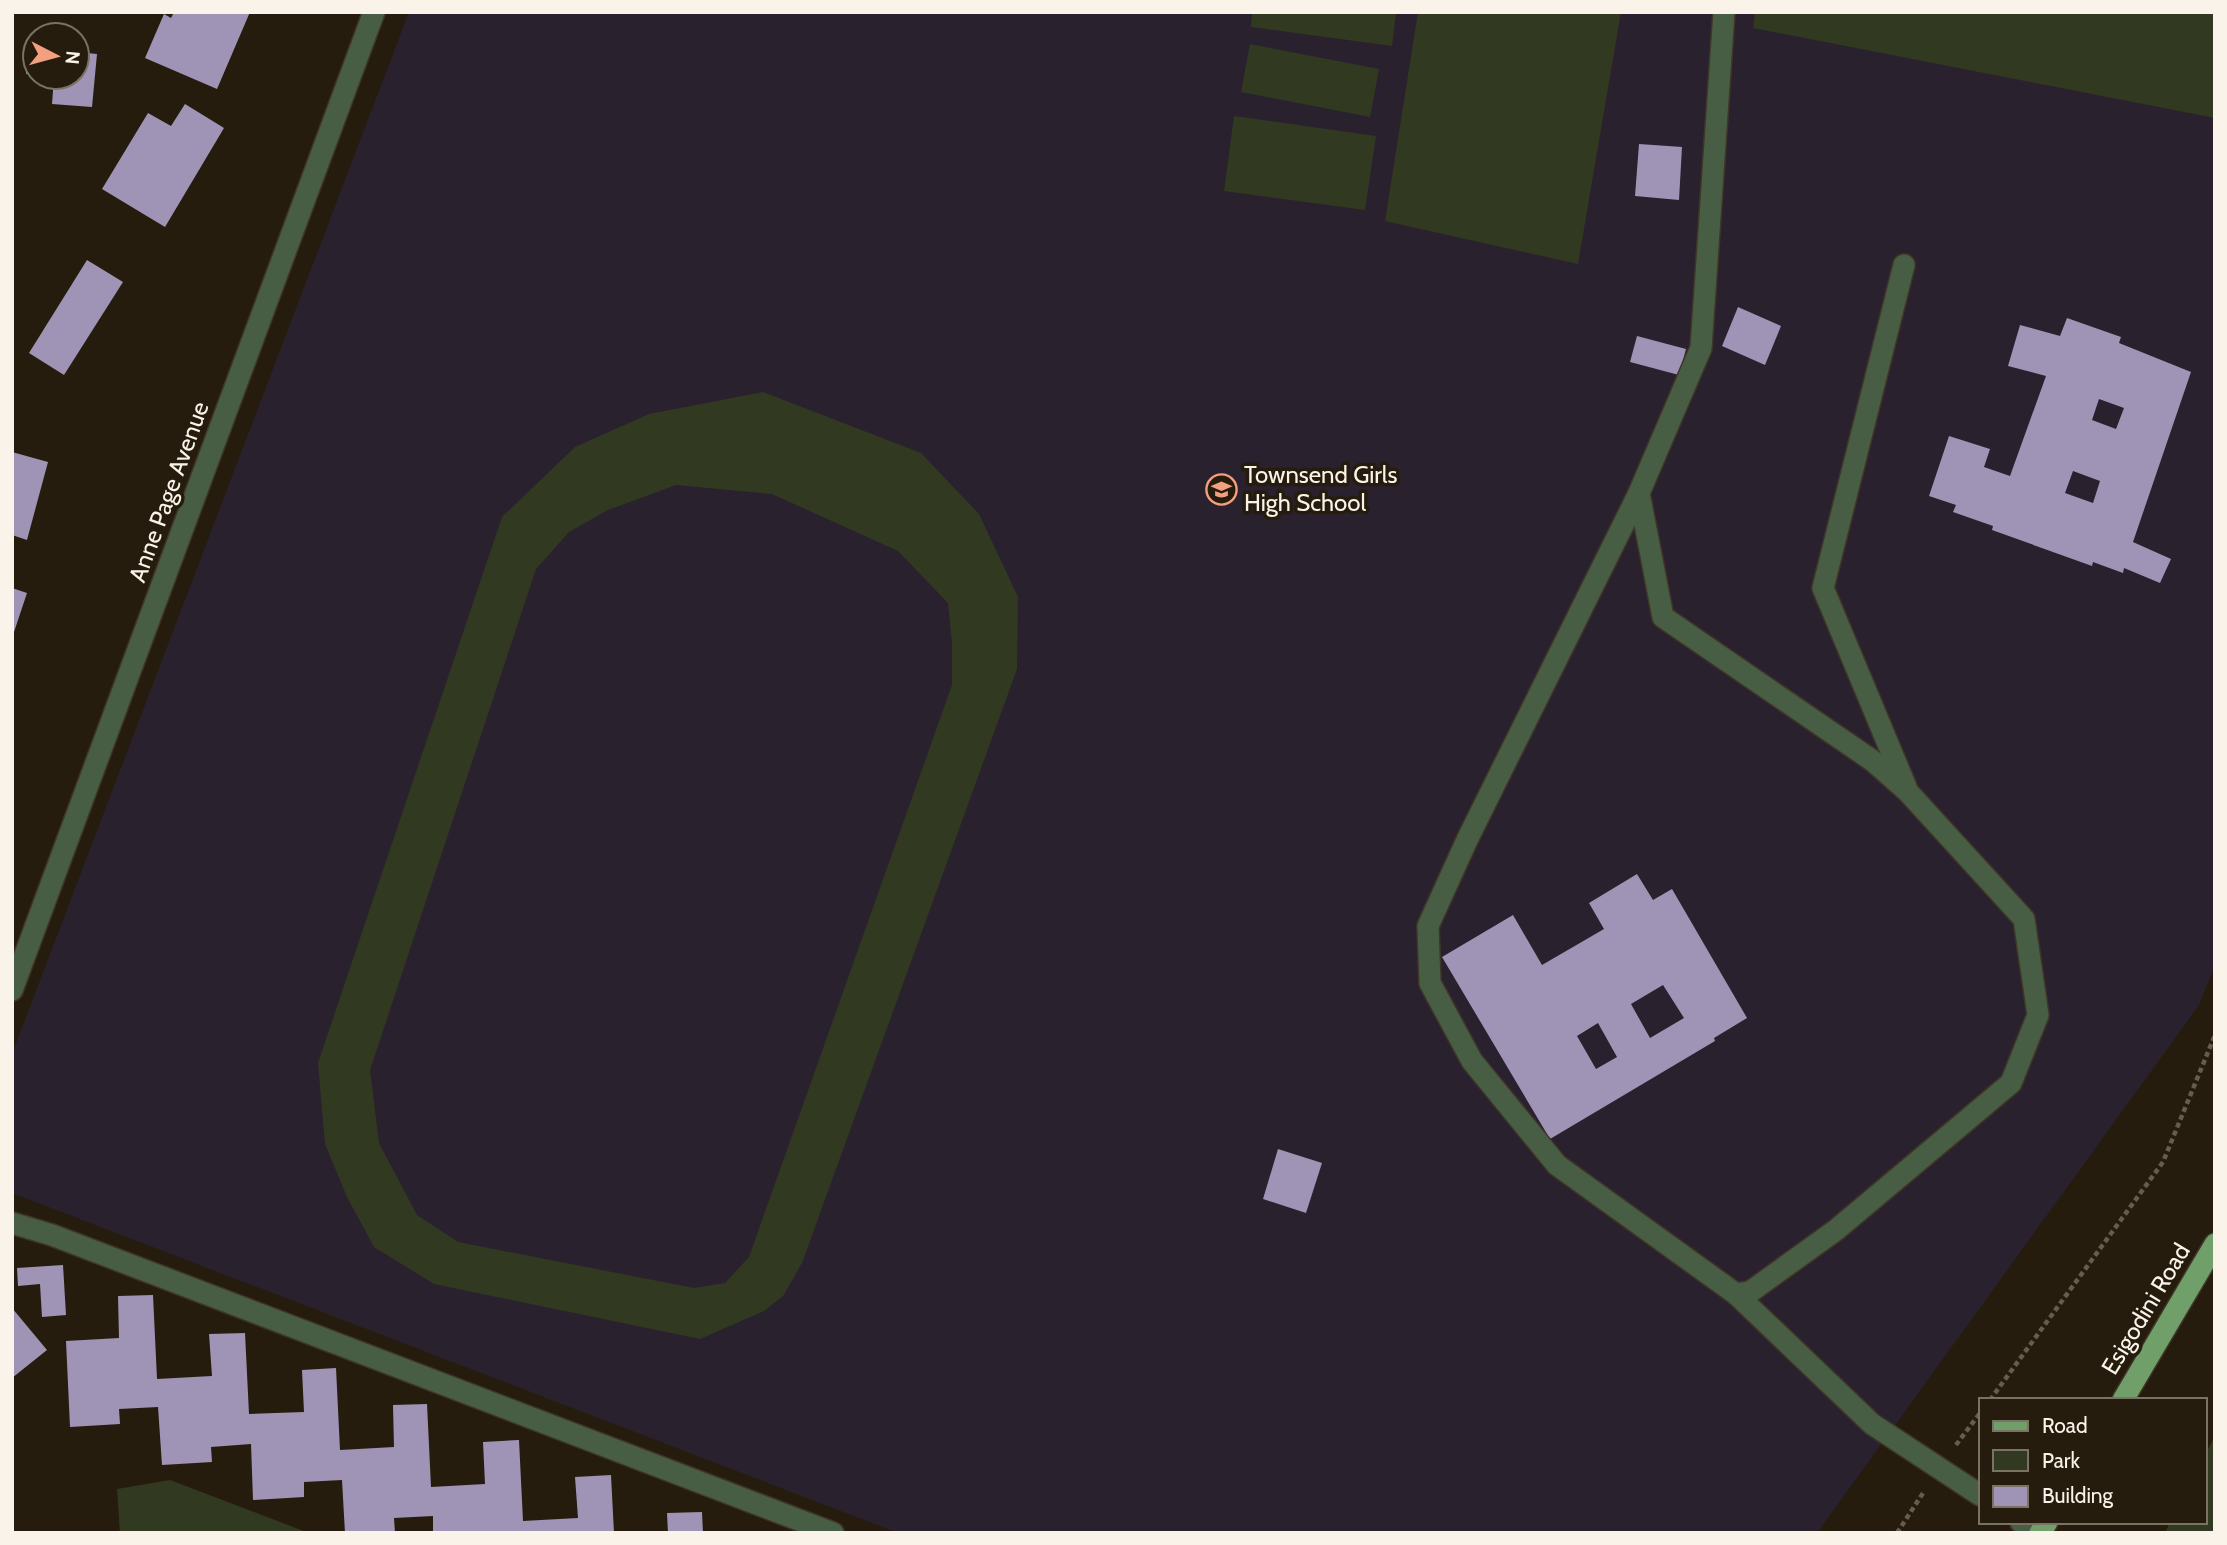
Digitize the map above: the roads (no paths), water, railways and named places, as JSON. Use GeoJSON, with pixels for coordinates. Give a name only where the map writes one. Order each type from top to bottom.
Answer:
{"type":"FeatureCollection","features":[{"type":"Feature","properties":{"kind":"main road","name":"Esigodini Road"},"geometry":{"type":"LineString","coordinates":[[2124,1398],[2215,1244]]}},
{"type":"Feature","properties":{"kind":"street","name":"Anne Page Avenue"},"geometry":{"type":"LineString","coordinates":[[12,990],[374,12]]}},
{"type":"Feature","properties":{"kind":"street"},"geometry":{"type":"LineString","coordinates":[[1724,12],[1701,348],[1639,493],[1427,926],[1430,983],[1472,1060],[1557,1166],[1736,1294],[1872,1423],[1979,1494]]}},
{"type":"Feature","properties":{"kind":"street"},"geometry":{"type":"LineString","coordinates":[[1904,265],[1823,588],[1908,792]]}},
{"type":"Feature","properties":{"kind":"street"},"geometry":{"type":"LineString","coordinates":[[1639,493],[1662,617],[1873,761],[1908,792],[2024,919],[2038,1015],[2011,1083],[1836,1230],[1750,1292],[1736,1294]]}},
{"type":"Feature","properties":{"kind":"street"},"geometry":{"type":"LineString","coordinates":[[12,1223],[52,1235],[833,1533]]}},
{"type":"Feature","properties":{"kind":"place","name":"Townsend Girls High School"},"geometry":{"type":"Point","coordinates":[1221,489]}}]}
